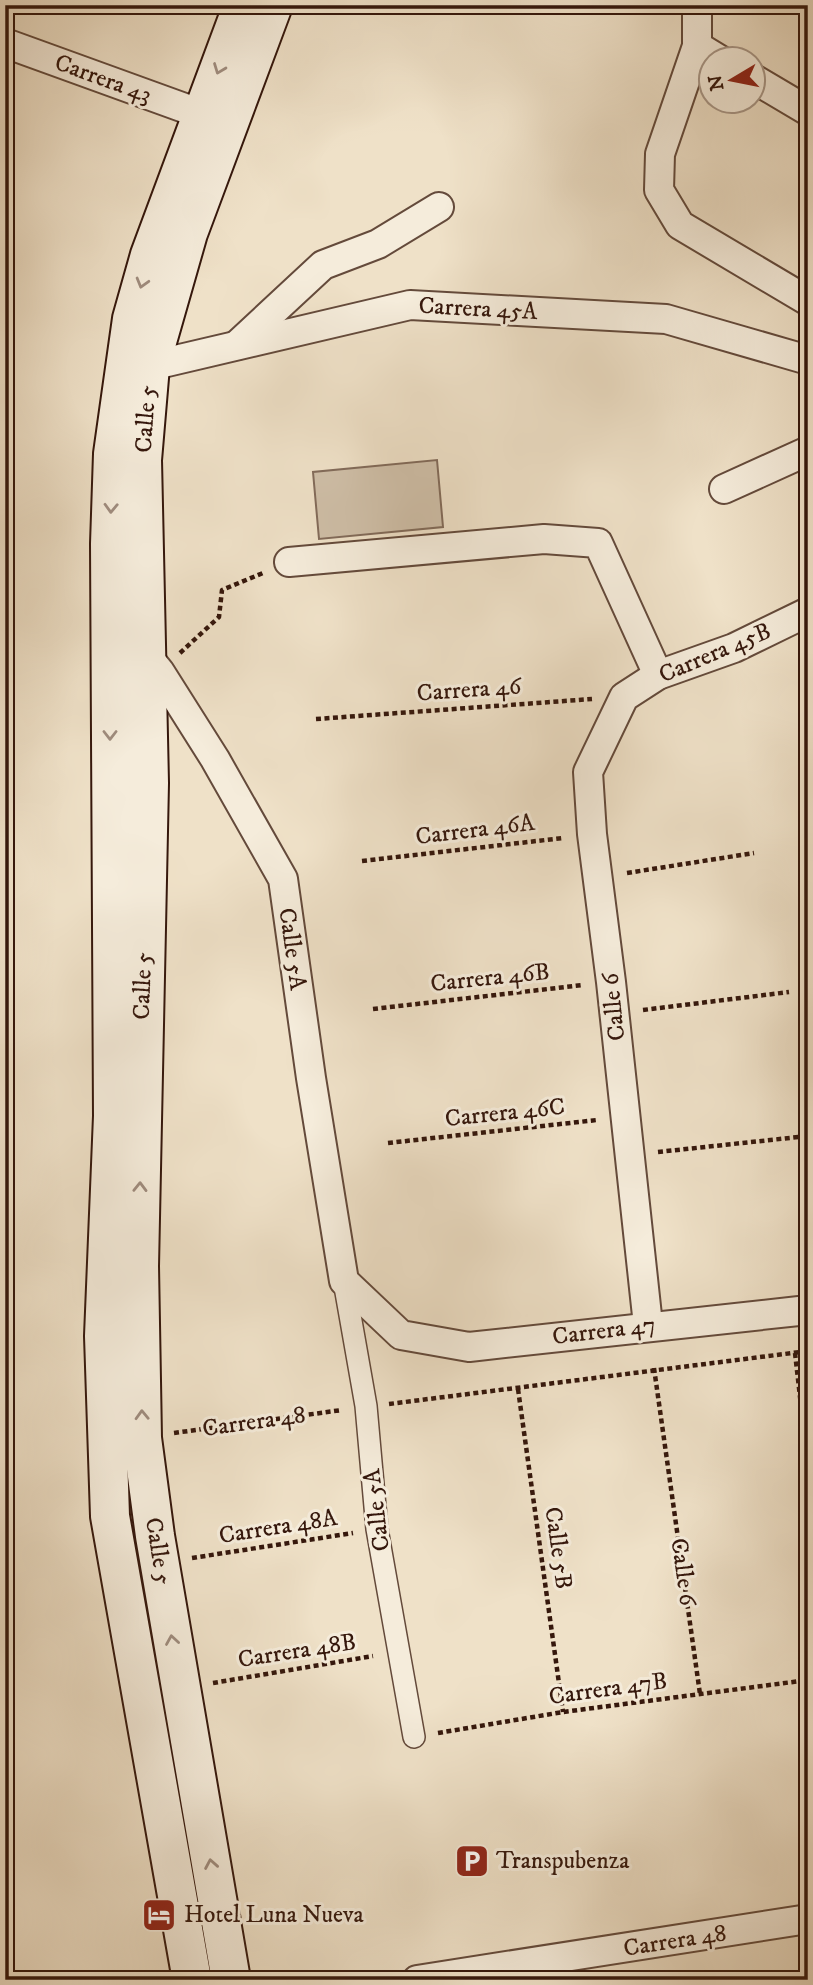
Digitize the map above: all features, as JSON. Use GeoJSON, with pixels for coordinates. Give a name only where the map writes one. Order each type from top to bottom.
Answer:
{"type":"FeatureCollection","features":[{"type":"Feature","properties":{"kind":"main road","name":"Calle 5"},"geometry":{"type":"LineString","coordinates":[[192,1980],[110,1516],[104,1336],[113,1115],[110,665],[113,454],[132,319],[150,255],[243,5]]}},
{"type":"Feature","properties":{"kind":"main road","name":"Calle 5"},"geometry":{"type":"LineString","coordinates":[[231,1980],[155,1536],[142,1438],[139,1266],[152,662],[142,460],[150,366],[199,200],[273,5]]}},
{"type":"Feature","properties":{"kind":"street"},"geometry":{"type":"LineString","coordinates":[[697,5],[707,46]]}},
{"type":"Feature","properties":{"kind":"street","name":"Carrera 43"},"geometry":{"type":"LineString","coordinates":[[5,43],[201,114]]}},
{"type":"Feature","properties":{"kind":"street"},"geometry":{"type":"LineString","coordinates":[[698,76],[660,154],[659,190],[680,225],[808,301]]}},
{"type":"Feature","properties":{"kind":"street"},"geometry":{"type":"LineString","coordinates":[[768,87],[808,111]]}},
{"type":"Feature","properties":{"kind":"street"},"geometry":{"type":"LineString","coordinates":[[235,347],[323,265],[378,244],[439,207]]}},
{"type":"Feature","properties":{"kind":"street","name":"Carrera 45A"},"geometry":{"type":"LineString","coordinates":[[150,366],[410,305],[666,319],[808,360]]}},
{"type":"Feature","properties":{"kind":"street"},"geometry":{"type":"LineString","coordinates":[[724,489],[808,451]]}},
{"type":"Feature","properties":{"kind":"street"},"geometry":{"type":"LineString","coordinates":[[289,562],[544,539],[598,543],[658,675]]}},
{"type":"Feature","properties":{"kind":"street","name":"Carrera 45B"},"geometry":{"type":"LineString","coordinates":[[624,697],[658,675],[734,648],[808,612]]}},
{"type":"Feature","properties":{"kind":"street","name":"Calle 5A"},"geometry":{"type":"LineString","coordinates":[[152,662],[215,760],[283,879],[310,1078],[366,1406],[377,1529],[414,1737]]}},
{"type":"Feature","properties":{"kind":"street","name":"Calle 6"},"geometry":{"type":"LineString","coordinates":[[624,697],[588,772],[592,834],[615,1013],[648,1325]]}},
{"type":"Feature","properties":{"kind":"street","name":"Carrera 47"},"geometry":{"type":"LineString","coordinates":[[344,1281],[401,1335],[469,1347],[648,1325],[808,1310]]}},
{"type":"Feature","properties":{"kind":"street","name":"Carrera 48"},"geometry":{"type":"LineString","coordinates":[[417,1980],[808,1919]]}},
{"type":"Feature","properties":{"kind":"path"},"geometry":{"type":"LineString","coordinates":[[152,662],[219,617],[222,590],[289,562]]}},
{"type":"Feature","properties":{"kind":"path","name":"Carrera 46"},"geometry":{"type":"LineString","coordinates":[[316,719],[624,697]]}},
{"type":"Feature","properties":{"kind":"path","name":"Carrera 46A"},"geometry":{"type":"LineString","coordinates":[[362,860],[592,834]]}},
{"type":"Feature","properties":{"kind":"path"},"geometry":{"type":"LineString","coordinates":[[598,877],[754,853]]}},
{"type":"Feature","properties":{"kind":"path","name":"Carrera 46B"},"geometry":{"type":"LineString","coordinates":[[373,1009],[611,982]]}},
{"type":"Feature","properties":{"kind":"path"},"geometry":{"type":"LineString","coordinates":[[615,1013],[789,992]]}},
{"type":"Feature","properties":{"kind":"path","name":"Carrera 46C"},"geometry":{"type":"LineString","coordinates":[[388,1143],[626,1117]]}},
{"type":"Feature","properties":{"kind":"path"},"geometry":{"type":"LineString","coordinates":[[630,1155],[808,1136]]}},
{"type":"Feature","properties":{"kind":"path","name":"Carrera 48"},"geometry":{"type":"LineString","coordinates":[[142,1438],[366,1406],[519,1389],[654,1368],[808,1351]]}},
{"type":"Feature","properties":{"kind":"path"},"geometry":{"type":"LineString","coordinates":[[795,1353],[808,1467]]}},
{"type":"Feature","properties":{"kind":"path","name":"Calle 6"},"geometry":{"type":"LineString","coordinates":[[654,1368],[700,1694]]}},
{"type":"Feature","properties":{"kind":"path","name":"Calle 5B"},"geometry":{"type":"LineString","coordinates":[[519,1389],[563,1712]]}},
{"type":"Feature","properties":{"kind":"path","name":"Carrera 48A"},"geometry":{"type":"LineString","coordinates":[[184,1559],[377,1529]]}},
{"type":"Feature","properties":{"kind":"path","name":"Carrera 48B"},"geometry":{"type":"LineString","coordinates":[[201,1685],[399,1652]]}},
{"type":"Feature","properties":{"kind":"path","name":"Carrera 47B"},"geometry":{"type":"LineString","coordinates":[[414,1737],[563,1712],[808,1680]]}},
{"type":"Feature","properties":{"kind":"shaded area"},"geometry":{"type":"Polygon","coordinates":[[[437,460],[443,527],[319,539],[313,472],[437,460]]]}},
{"type":"Feature","properties":{"kind":"place","name":"Transpubenza"},"geometry":{"type":"Point","coordinates":[472,1861]}},
{"type":"Feature","properties":{"kind":"place","name":"Hotel Luna Nueva"},"geometry":{"type":"Point","coordinates":[159,1915]}}]}
